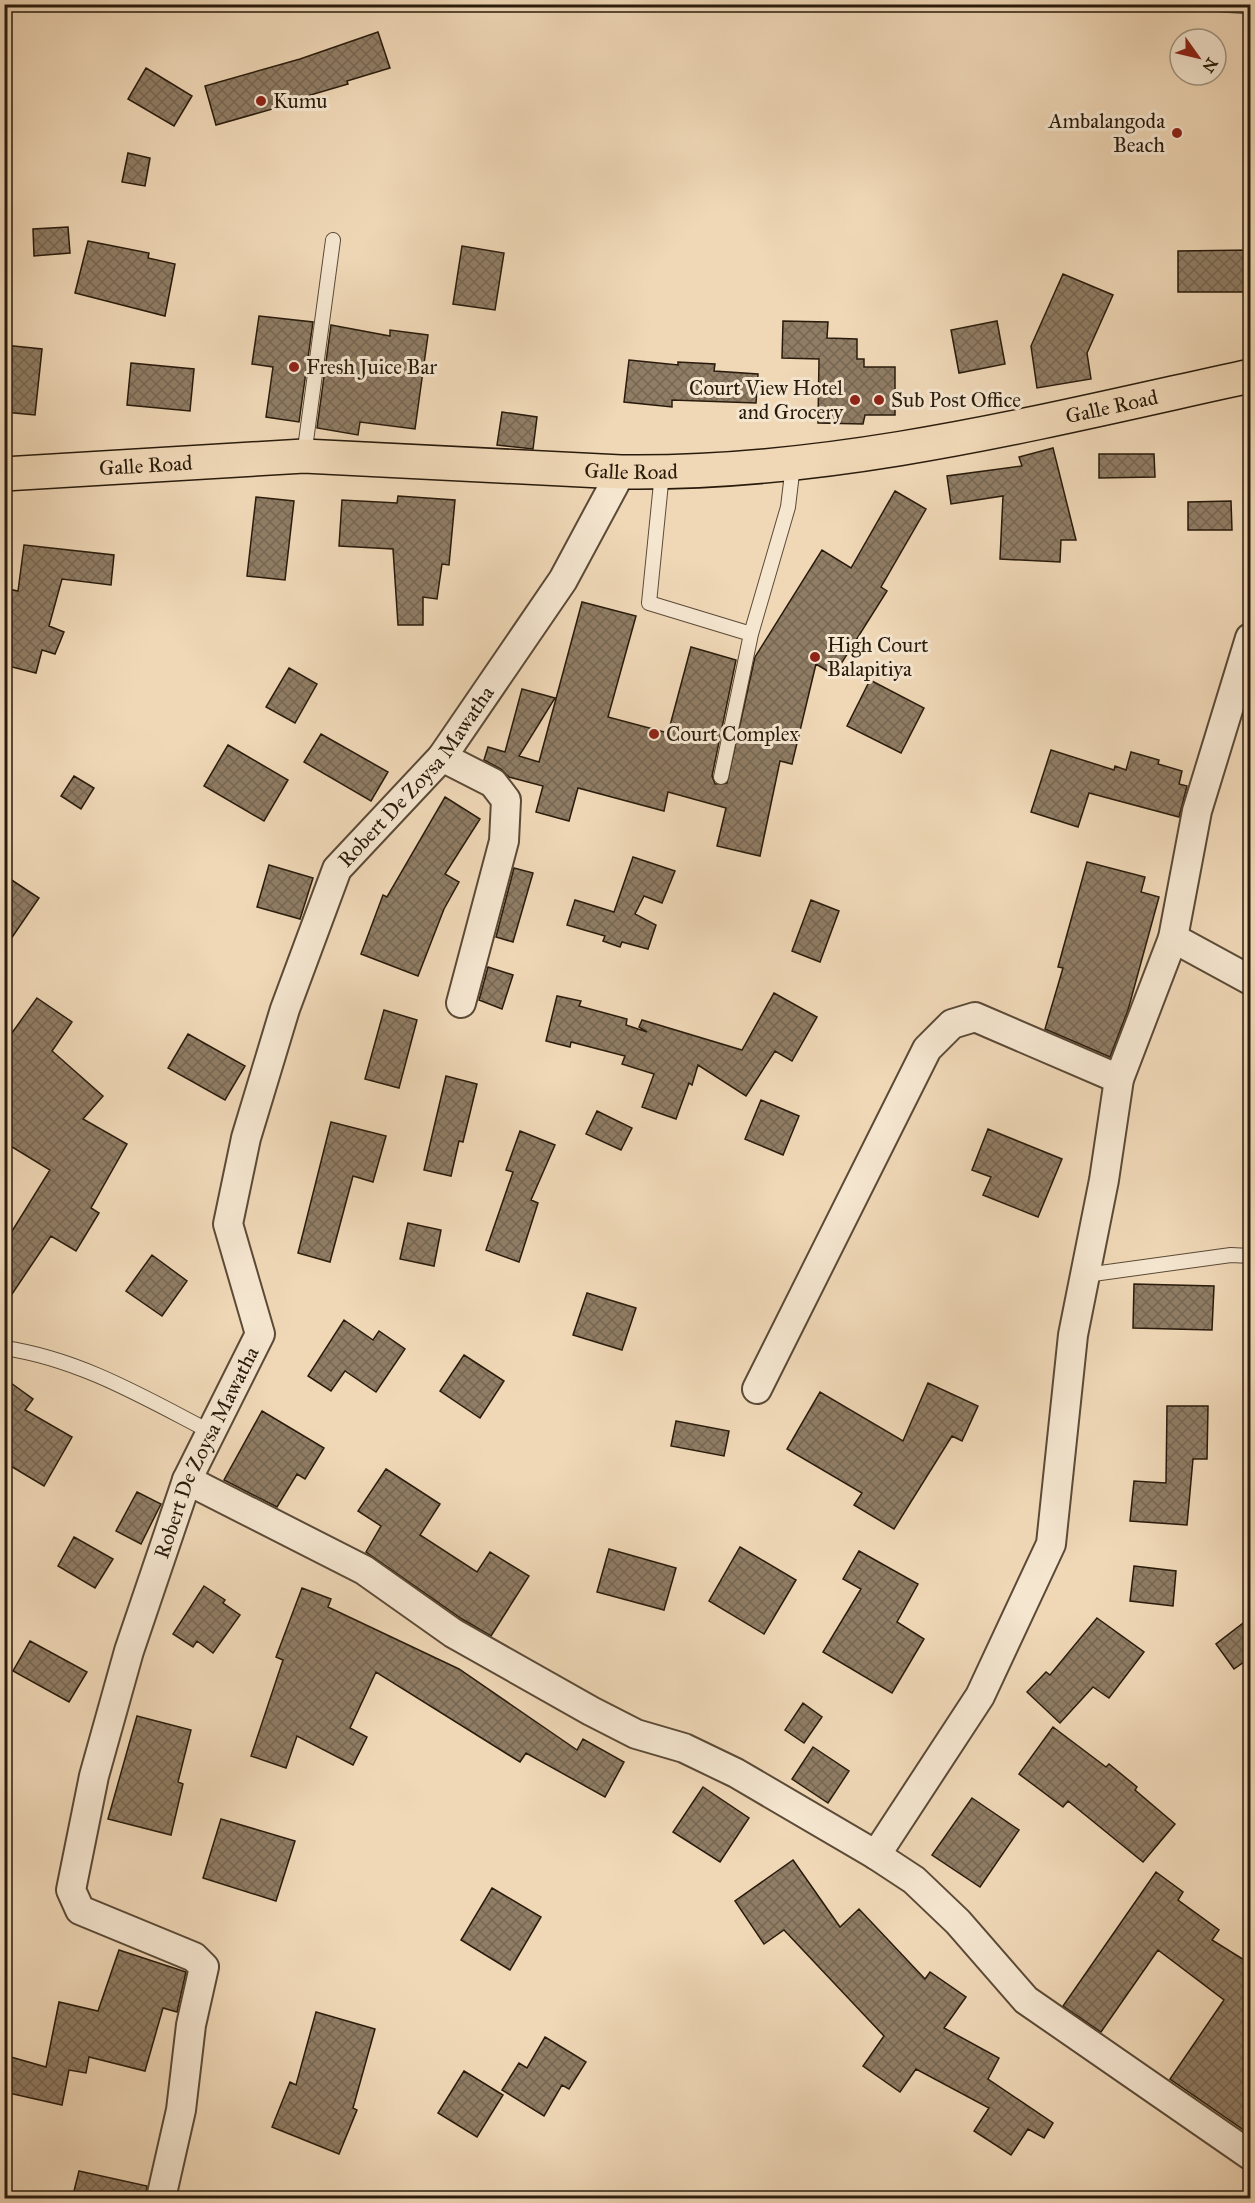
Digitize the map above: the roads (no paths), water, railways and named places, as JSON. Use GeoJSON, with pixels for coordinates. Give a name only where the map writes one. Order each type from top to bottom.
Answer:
{"type":"FeatureCollection","features":[{"type":"Feature","properties":{"kind":"highway","name":"Galle Road"},"geometry":{"type":"LineString","coordinates":[[4,474],[304,456],[662,473],[793,465],[1048,420],[1251,376]]}},
{"type":"Feature","properties":{"kind":"street","name":"Robert De Zoysa Mawatha"},"geometry":{"type":"LineString","coordinates":[[161,2199],[181,2110],[191,2025],[204,1967],[194,1957],[80,1910],[71,1890],[94,1776],[129,1652],[187,1480],[260,1334],[228,1224],[246,1138],[285,1009],[337,869],[442,757],[562,580],[621,472]]}},
{"type":"Feature","properties":{"kind":"street"},"geometry":{"type":"LineString","coordinates":[[876,1855],[980,1696],[1051,1544],[1073,1335],[1086,1275],[1119,1079],[1173,938],[1197,811],[1251,638]]}},
{"type":"Feature","properties":{"kind":"street"},"geometry":{"type":"LineString","coordinates":[[442,757],[493,783],[507,800],[504,842],[460,1003]]}},
{"type":"Feature","properties":{"kind":"street"},"geometry":{"type":"LineString","coordinates":[[1173,938],[1251,980]]}},
{"type":"Feature","properties":{"kind":"street"},"geometry":{"type":"LineString","coordinates":[[757,1389],[927,1049],[952,1024],[975,1017],[1119,1079]]}},
{"type":"Feature","properties":{"kind":"street"},"geometry":{"type":"LineString","coordinates":[[187,1480],[364,1570],[453,1633],[534,1680],[636,1734],[684,1748],[736,1773],[876,1855],[914,1880],[958,1922],[1026,2000],[1251,2155]]}},
{"type":"Feature","properties":{"kind":"lane"},"geometry":{"type":"LineString","coordinates":[[304,456],[333,240]]}},
{"type":"Feature","properties":{"kind":"lane"},"geometry":{"type":"LineString","coordinates":[[721,777],[751,634],[788,507],[793,465]]}},
{"type":"Feature","properties":{"kind":"lane"},"geometry":{"type":"LineString","coordinates":[[662,473],[649,603],[751,634]]}},
{"type":"Feature","properties":{"kind":"lane"},"geometry":{"type":"LineString","coordinates":[[1086,1275],[1231,1256],[1251,1256]]}},
{"type":"Feature","properties":{"kind":"lane"},"geometry":{"type":"LineString","coordinates":[[4,1348],[38,1353],[101,1376],[212,1431]]}},
{"type":"Feature","properties":{"kind":"water"},"geometry":{"type":"Polygon","coordinates":[[[1133,5],[1250,5],[1250,14],[1133,5]]]}},
{"type":"Feature","properties":{"kind":"place","name":"Kumu"},"geometry":{"type":"Point","coordinates":[261,101]}},
{"type":"Feature","properties":{"kind":"place","name":"Ambalangoda Beach"},"geometry":{"type":"Point","coordinates":[1177,133]}},
{"type":"Feature","properties":{"kind":"place","name":"Fresh Juice Bar"},"geometry":{"type":"Point","coordinates":[294,367]}},
{"type":"Feature","properties":{"kind":"place","name":"Court View Hotel and Grocery"},"geometry":{"type":"Point","coordinates":[855,400]}},
{"type":"Feature","properties":{"kind":"place","name":"Sub Post Office"},"geometry":{"type":"Point","coordinates":[879,400]}},
{"type":"Feature","properties":{"kind":"place","name":"High Court Balapitiya"},"geometry":{"type":"Point","coordinates":[815,657]}},
{"type":"Feature","properties":{"kind":"place","name":"Court Complex"},"geometry":{"type":"Point","coordinates":[654,734]}}]}
